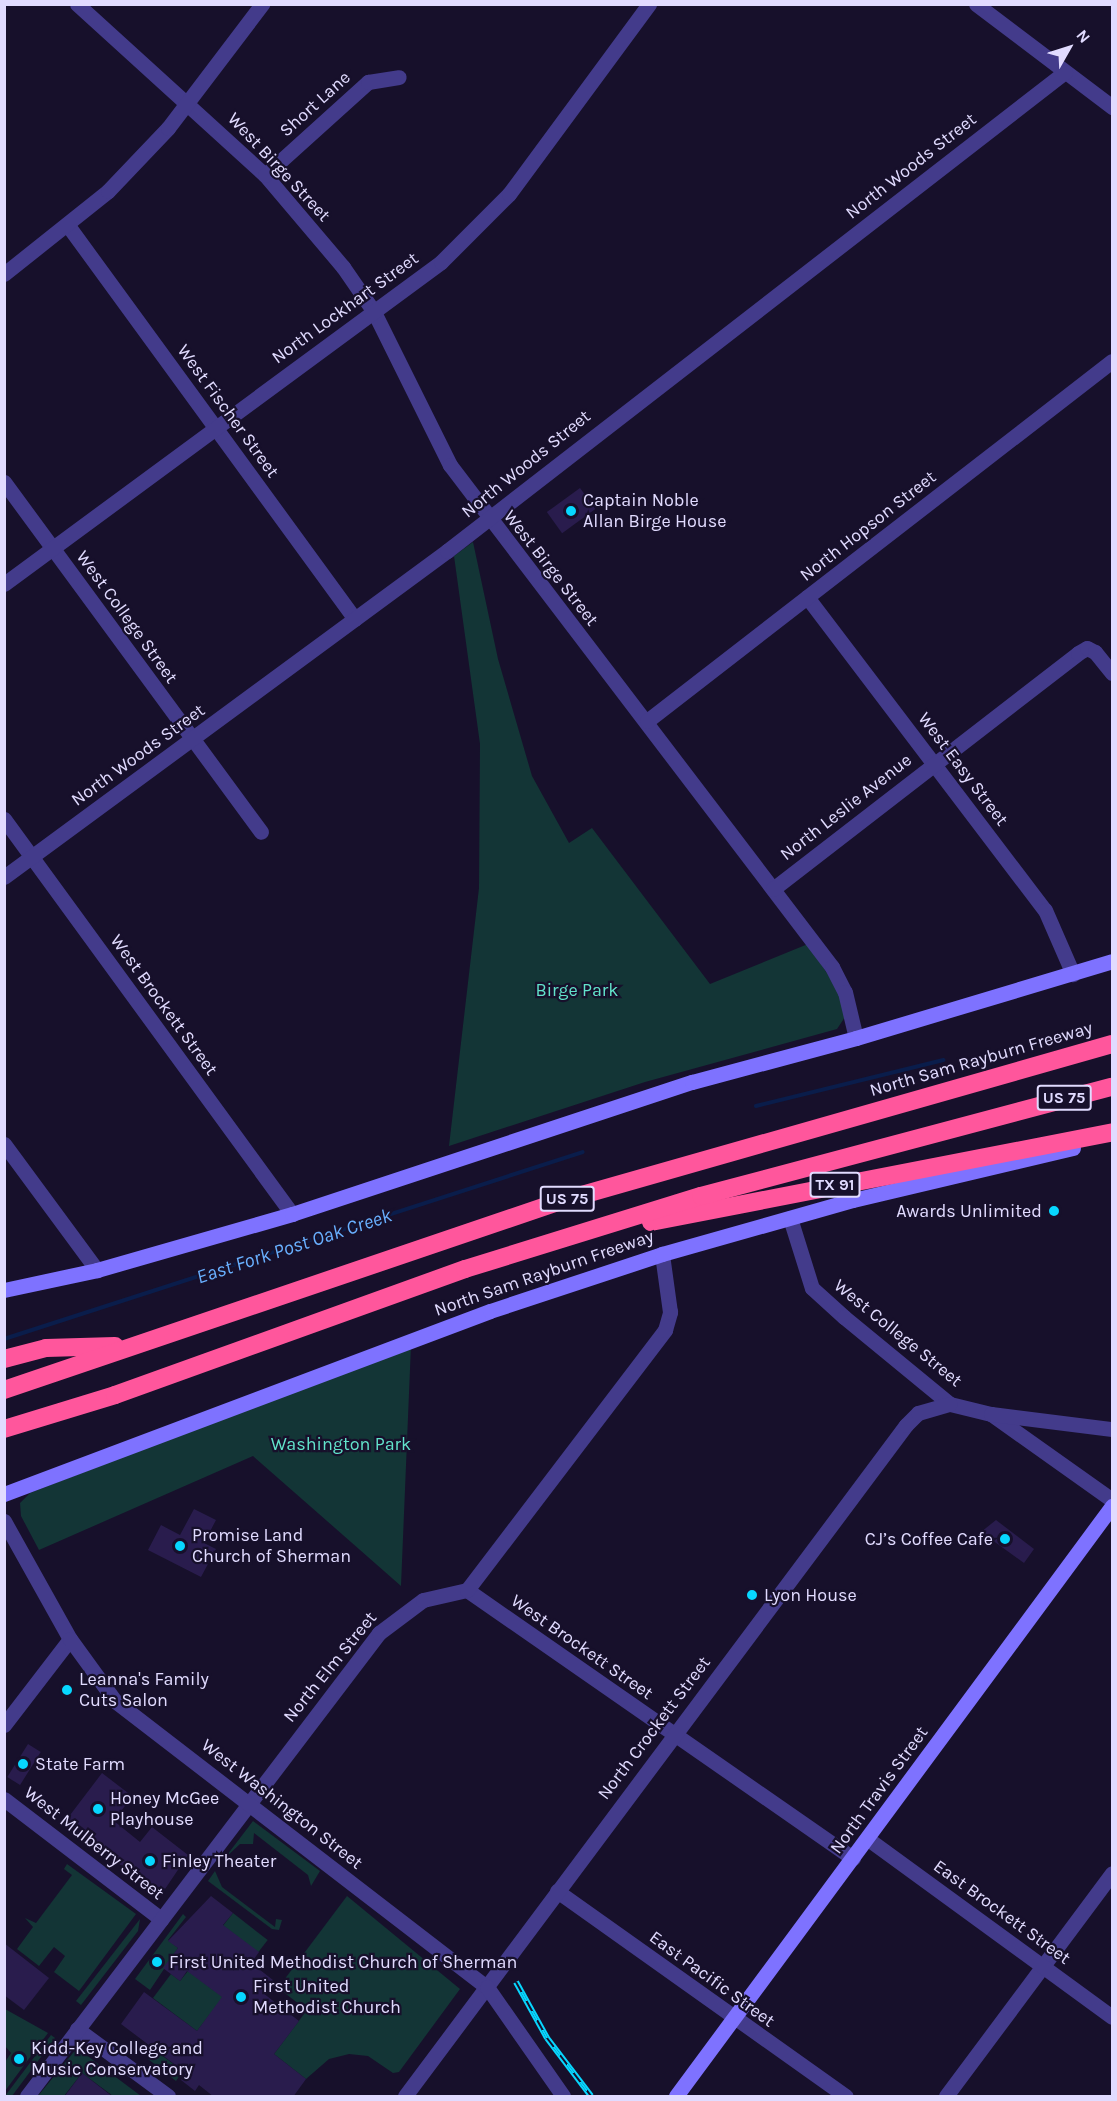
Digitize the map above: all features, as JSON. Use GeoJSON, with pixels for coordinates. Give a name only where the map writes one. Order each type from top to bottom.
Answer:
{"type":"FeatureCollection","features":[{"type":"Feature","properties":{"kind":"highway","name":"North Sam Rayburn Freeway"},"geometry":{"type":"LineString","coordinates":[[4,1390],[561,1201],[1113,1044]]}},
{"type":"Feature","properties":{"kind":"highway","name":"North Sam Rayburn Freeway"},"geometry":{"type":"LineString","coordinates":[[4,1429],[37,1416],[115,1395],[409,1287],[558,1240],[746,1183],[1113,1087]]}},
{"type":"Feature","properties":{"kind":"highway","name":"TX 91"},"geometry":{"type":"LineString","coordinates":[[558,1240],[1113,1132]]}},
{"type":"Feature","properties":{"kind":"highway"},"geometry":{"type":"LineString","coordinates":[[10,1357],[46,1348],[134,1346]]}},
{"type":"Feature","properties":{"kind":"main road"},"geometry":{"type":"LineString","coordinates":[[4,1290],[97,1270],[292,1214],[681,1085],[856,1038],[1113,961]]}},
{"type":"Feature","properties":{"kind":"main road","name":"North Sam Rayburn Freeway"},"geometry":{"type":"LineString","coordinates":[[4,1494],[490,1311],[662,1254],[790,1218],[1113,1139]]}},
{"type":"Feature","properties":{"kind":"main road","name":"North Travis Street"},"geometry":{"type":"LineString","coordinates":[[676,2097],[1113,1506]]}},
{"type":"Feature","properties":{"kind":"street","name":"West Birge Street"},"geometry":{"type":"LineString","coordinates":[[77,4],[189,102],[265,175],[343,267],[374,312],[450,465],[488,520],[647,721],[832,967],[844,992],[856,1038]]}},
{"type":"Feature","properties":{"kind":"street"},"geometry":{"type":"LineString","coordinates":[[4,274],[69,227],[189,102],[262,4]]}},
{"type":"Feature","properties":{"kind":"street","name":"North Lockhart Street"},"geometry":{"type":"LineString","coordinates":[[4,584],[441,262],[509,194],[649,4]]}},
{"type":"Feature","properties":{"kind":"street"},"geometry":{"type":"LineString","coordinates":[[976,4],[1113,107]]}},
{"type":"Feature","properties":{"kind":"street","name":"North Woods Street"},"geometry":{"type":"LineString","coordinates":[[4,877],[488,520],[1065,72]]}},
{"type":"Feature","properties":{"kind":"street","name":"Short Lane"},"geometry":{"type":"LineString","coordinates":[[265,175],[368,82],[399,77]]}},
{"type":"Feature","properties":{"kind":"street","name":"West Fischer Street"},"geometry":{"type":"LineString","coordinates":[[69,227],[355,620]]}},
{"type":"Feature","properties":{"kind":"street","name":"North Hopson Street"},"geometry":{"type":"LineString","coordinates":[[647,721],[1113,361]]}},
{"type":"Feature","properties":{"kind":"street","name":"West College Street"},"geometry":{"type":"LineString","coordinates":[[4,482],[261,832]]}},
{"type":"Feature","properties":{"kind":"street","name":"West Easy Street"},"geometry":{"type":"LineString","coordinates":[[807,597],[1045,910],[1073,974]]}},
{"type":"Feature","properties":{"kind":"street","name":"North Leslie Avenue"},"geometry":{"type":"LineString","coordinates":[[773,889],[1088,648],[1113,673]]}},
{"type":"Feature","properties":{"kind":"street","name":"West Brockett Street"},"geometry":{"type":"LineString","coordinates":[[4,819],[292,1214]]}},
{"type":"Feature","properties":{"kind":"street"},"geometry":{"type":"LineString","coordinates":[[4,1144],[97,1270]]}},
{"type":"Feature","properties":{"kind":"street","name":"West College Street"},"geometry":{"type":"LineString","coordinates":[[790,1218],[812,1288],[950,1404],[991,1414],[1113,1500]]}},
{"type":"Feature","properties":{"kind":"street"},"geometry":{"type":"LineString","coordinates":[[467,1590],[664,1330],[670,1312],[662,1254]]}},
{"type":"Feature","properties":{"kind":"street","name":"North Crockett Street"},"geometry":{"type":"LineString","coordinates":[[405,2097],[906,1425],[918,1413],[950,1404]]}},
{"type":"Feature","properties":{"kind":"street"},"geometry":{"type":"LineString","coordinates":[[991,1414],[1113,1429]]}},
{"type":"Feature","properties":{"kind":"street","name":"West Washington Street"},"geometry":{"type":"LineString","coordinates":[[4,1521],[70,1639],[116,1701],[487,1987],[563,2097]]}},
{"type":"Feature","properties":{"kind":"street","name":"West Brockett Street"},"geometry":{"type":"LineString","coordinates":[[467,1590],[673,1736],[853,1858]]}},
{"type":"Feature","properties":{"kind":"street","name":"North Elm Street"},"geometry":{"type":"LineString","coordinates":[[27,2097],[379,1633],[423,1600],[467,1590]]}},
{"type":"Feature","properties":{"kind":"street"},"geometry":{"type":"LineString","coordinates":[[4,1725],[70,1639]]}},
{"type":"Feature","properties":{"kind":"street","name":"West Mulberry Street"},"geometry":{"type":"LineString","coordinates":[[4,1799],[161,1919]]}},
{"type":"Feature","properties":{"kind":"street","name":"East Brockett Street"},"geometry":{"type":"LineString","coordinates":[[868,1839],[1113,2017]]}},
{"type":"Feature","properties":{"kind":"street"},"geometry":{"type":"LineString","coordinates":[[946,2097],[1113,1873]]}},
{"type":"Feature","properties":{"kind":"street","name":"East Pacific Street"},"geometry":{"type":"LineString","coordinates":[[557,1891],[734,2020],[845,2097]]}},
{"type":"Feature","properties":{"kind":"street"},"geometry":{"type":"LineString","coordinates":[[77,2029],[168,2097]]}},
{"type":"Feature","properties":{"kind":"green space","name":"Birge Park"},"geometry":{"type":"Polygon","coordinates":[[[473,542],[498,659],[532,776],[569,843],[592,828],[710,984],[808,944],[838,990],[845,1017],[837,1029],[645,1082],[449,1146],[479,888],[480,744],[454,556],[473,542]]]}},
{"type":"Feature","properties":{"kind":"green space","name":"Washington Park"},"geometry":{"type":"Polygon","coordinates":[[[411,1345],[401,1586],[253,1456],[39,1550],[21,1516],[20,1503],[30,1493],[411,1345]]]}},
{"type":"Feature","properties":{"kind":"green space"},"geometry":{"type":"Polygon","coordinates":[[[253,1821],[320,1871],[311,1886],[308,1875],[254,1833],[253,1844],[240,1844],[224,1859],[253,1821]]]}},
{"type":"Feature","properties":{"kind":"green space"},"geometry":{"type":"Polygon","coordinates":[[[67,1864],[136,1914],[79,1991],[54,1972],[65,1956],[54,1947],[39,1966],[17,1949],[33,1927],[25,1918],[36,1923],[72,1875],[64,1869],[67,1864]]]}},
{"type":"Feature","properties":{"kind":"green space"},"geometry":{"type":"Polygon","coordinates":[[[215,1871],[222,1887],[275,1927],[276,1919],[282,1920],[279,1930],[272,1929],[208,1881],[215,1871]]]}},
{"type":"Feature","properties":{"kind":"green space"},"geometry":{"type":"Polygon","coordinates":[[[347,1896],[460,1989],[399,2072],[393,2073],[368,2056],[349,2054],[329,2059],[306,2079],[274,2054],[307,2010],[278,1988],[347,1896]]]}},
{"type":"Feature","properties":{"kind":"green space"},"geometry":{"type":"Polygon","coordinates":[[[233,1913],[268,1940],[258,1953],[223,1926],[233,1913]]]}},
{"type":"Feature","properties":{"kind":"green space"},"geometry":{"type":"Polygon","coordinates":[[[183,1914],[186,1917],[168,1940],[178,1948],[150,1990],[135,1979],[183,1914]]]}},
{"type":"Feature","properties":{"kind":"green space"},"geometry":{"type":"Polygon","coordinates":[[[140,1919],[138,1931],[81,2005],[76,2001],[140,1919]]]}},
{"type":"Feature","properties":{"kind":"green space"},"geometry":{"type":"Polygon","coordinates":[[[188,1971],[223,1997],[197,2031],[153,1998],[171,1974],[180,1981],[188,1971]]]}},
{"type":"Feature","properties":{"kind":"green space"},"geometry":{"type":"Polygon","coordinates":[[[5,2009],[48,2033],[5,2091],[5,2062],[11,2053],[5,2046],[5,2009]]]}},
{"type":"Feature","properties":{"kind":"green space"},"geometry":{"type":"Polygon","coordinates":[[[51,2035],[55,2038],[12,2096],[5,2096],[51,2035]]]}},
{"type":"Feature","properties":{"kind":"green space"},"geometry":{"type":"Polygon","coordinates":[[[145,2043],[183,2071],[176,2081],[148,2059],[145,2043]]]}},
{"type":"Feature","properties":{"kind":"green space"},"geometry":{"type":"Polygon","coordinates":[[[77,2048],[141,2096],[113,2096],[82,2073],[64,2096],[38,2096],[77,2048]]]}},
{"type":"Feature","properties":{"kind":"building","name":"Captain Noble Allan Birge House"},"geometry":{"type":"Polygon","coordinates":[[[580,488],[595,509],[562,533],[547,512],[580,488]]]}},
{"type":"Feature","properties":{"kind":"building","name":"Promise Land Church of Sherman"},"geometry":{"type":"Polygon","coordinates":[[[194,1509],[216,1520],[204,1543],[216,1549],[201,1577],[148,1550],[161,1525],[180,1535],[194,1509]]]}},
{"type":"Feature","properties":{"kind":"building","name":"CJ’s Coffee Cafe"},"geometry":{"type":"Polygon","coordinates":[[[996,1520],[1034,1549],[1024,1563],[981,1532],[996,1520]]]}},
{"type":"Feature","properties":{"kind":"building","name":"State Farm"},"geometry":{"type":"Polygon","coordinates":[[[28,1744],[41,1752],[20,1785],[7,1777],[28,1744]]]}},
{"type":"Feature","properties":{"kind":"building"},"geometry":{"type":"Polygon","coordinates":[[[102,1773],[132,1796],[114,1821],[140,1842],[152,1827],[188,1855],[161,1895],[64,1823],[102,1773]]]}},
{"type":"Feature","properties":{"kind":"building","name":"First United Methodist Church"},"geometry":{"type":"Polygon","coordinates":[[[211,1896],[233,1913],[223,1925],[259,1952],[251,1963],[273,1980],[263,1993],[299,2021],[274,2054],[306,2079],[293,2097],[214,2097],[199,2085],[195,2091],[181,2080],[186,2073],[121,2024],[144,1992],[197,2031],[222,1997],[187,1971],[180,1981],[163,1968],[178,1948],[168,1941],[211,1896]]]}},
{"type":"Feature","properties":{"kind":"building"},"geometry":{"type":"Polygon","coordinates":[[[4,1943],[49,1978],[24,2010],[4,1995],[4,1943]]]}},
{"type":"Feature","properties":{"kind":"building"},"geometry":{"type":"Polygon","coordinates":[[[82,2073],[113,2097],[64,2097],[82,2073]]]}},
{"type":"Feature","properties":{"kind":"waterway","name":"East Fork Post Oak Creek"},"geometry":{"type":"LineString","coordinates":[[756,1106],[943,1060]]}},
{"type":"Feature","properties":{"kind":"waterway","name":"East Fork Post Oak Creek"},"geometry":{"type":"LineString","coordinates":[[4,1339],[583,1152]]}},
{"type":"Feature","properties":{"kind":"railway"},"geometry":{"type":"LineString","coordinates":[[516,1982],[547,2038],[591,2096]]}},
{"type":"Feature","properties":{"kind":"place","name":"Captain Noble Allan Birge House"},"geometry":{"type":"Point","coordinates":[571,511]}},
{"type":"Feature","properties":{"kind":"place","name":"Awards Unlimited"},"geometry":{"type":"Point","coordinates":[1054,1211]}},
{"type":"Feature","properties":{"kind":"place","name":"CJ’s Coffee Cafe"},"geometry":{"type":"Point","coordinates":[1005,1539]}},
{"type":"Feature","properties":{"kind":"place","name":"Promise Land Church of Sherman"},"geometry":{"type":"Point","coordinates":[180,1546]}},
{"type":"Feature","properties":{"kind":"place","name":"Lyon House"},"geometry":{"type":"Point","coordinates":[752,1595]}},
{"type":"Feature","properties":{"kind":"place","name":"Leanna's Family Cuts Salon"},"geometry":{"type":"Point","coordinates":[67,1690]}},
{"type":"Feature","properties":{"kind":"place","name":"State Farm"},"geometry":{"type":"Point","coordinates":[23,1764]}},
{"type":"Feature","properties":{"kind":"place","name":"Honey McGee Playhouse"},"geometry":{"type":"Point","coordinates":[98,1809]}},
{"type":"Feature","properties":{"kind":"place","name":"Finley Theater"},"geometry":{"type":"Point","coordinates":[150,1861]}},
{"type":"Feature","properties":{"kind":"place","name":"First United Methodist Church of Sherman"},"geometry":{"type":"Point","coordinates":[157,1962]}},
{"type":"Feature","properties":{"kind":"place","name":"First United Methodist Church"},"geometry":{"type":"Point","coordinates":[241,1997]}},
{"type":"Feature","properties":{"kind":"place","name":"Kidd-Key College and Music Conservatory"},"geometry":{"type":"Point","coordinates":[19,2059]}}]}
